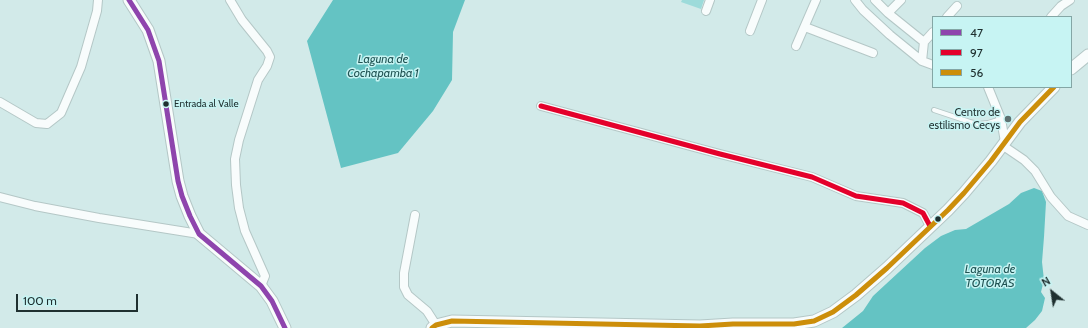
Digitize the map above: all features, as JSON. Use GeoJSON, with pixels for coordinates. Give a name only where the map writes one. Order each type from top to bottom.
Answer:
{"type":"FeatureCollection","features":[{"type":"Feature","properties":{"kind":"main road"},"geometry":{"type":"LineString","coordinates":[[129,0],[148,30],[159,61],[178,181],[182,196],[199,234],[261,286],[272,301],[285,328]]}},
{"type":"Feature","properties":{"kind":"main road"},"geometry":{"type":"LineString","coordinates":[[1072,68],[1088,55]]}},
{"type":"Feature","properties":{"kind":"main road"},"geometry":{"type":"LineString","coordinates":[[434,327],[452,321],[540,325],[700,326],[733,324],[770,326],[814,321],[833,312],[856,295],[964,193],[1020,122],[1053,88]]}},
{"type":"Feature","properties":{"kind":"street"},"geometry":{"type":"LineString","coordinates":[[0,102],[36,123],[47,124],[61,113],[81,66],[97,11],[98,0]]}},
{"type":"Feature","properties":{"kind":"street"},"geometry":{"type":"LineString","coordinates":[[230,0],[242,20],[268,50],[270,57],[267,66],[258,80],[239,140],[235,160],[239,208],[245,231],[265,276],[261,286]]}},
{"type":"Feature","properties":{"kind":"street"},"geometry":{"type":"LineString","coordinates":[[706,11],[710,0]]}},
{"type":"Feature","properties":{"kind":"street"},"geometry":{"type":"LineString","coordinates":[[750,31],[762,0]]}},
{"type":"Feature","properties":{"kind":"street"},"geometry":{"type":"LineString","coordinates":[[796,46],[816,0]]}},
{"type":"Feature","properties":{"kind":"street"},"geometry":{"type":"LineString","coordinates":[[855,0],[862,10],[884,30],[922,61],[932,65]]}},
{"type":"Feature","properties":{"kind":"street"},"geometry":{"type":"LineString","coordinates":[[875,0],[888,13],[924,42]]}},
{"type":"Feature","properties":{"kind":"street"},"geometry":{"type":"LineString","coordinates":[[888,13],[901,0]]}},
{"type":"Feature","properties":{"kind":"street"},"geometry":{"type":"LineString","coordinates":[[1052,16],[1061,6],[1070,0]]}},
{"type":"Feature","properties":{"kind":"street"},"geometry":{"type":"LineString","coordinates":[[948,16],[957,6]]}},
{"type":"Feature","properties":{"kind":"street"},"geometry":{"type":"LineString","coordinates":[[805,27],[873,53]]}},
{"type":"Feature","properties":{"kind":"street"},"geometry":{"type":"LineString","coordinates":[[922,61],[924,42],[932,33]]}},
{"type":"Feature","properties":{"kind":"street"},"geometry":{"type":"LineString","coordinates":[[988,88],[1001,119],[1003,144],[1024,160],[1034,171],[1051,197],[1068,216],[1088,226]]}},
{"type":"Feature","properties":{"kind":"street"},"geometry":{"type":"LineString","coordinates":[[541,106],[812,177],[856,196],[903,203],[923,213],[930,226]]}},
{"type":"Feature","properties":{"kind":"street"},"geometry":{"type":"LineString","coordinates":[[0,197],[35,206],[92,217],[199,234]]}},
{"type":"Feature","properties":{"kind":"street"},"geometry":{"type":"LineString","coordinates":[[415,214],[404,273],[404,287],[408,294],[427,311],[434,327]]}},
{"type":"Feature","properties":{"kind":"lane"},"geometry":{"type":"LineString","coordinates":[[934,110],[978,124],[1001,119]]}},
{"type":"Feature","properties":{"kind":"shaded area"},"geometry":{"type":"Polygon","coordinates":[[[682,0],[704,0],[701,9],[681,2],[682,0]]]}},
{"type":"Feature","properties":{"kind":"water","name":"Laguna de Cochapamba 1"},"geometry":{"type":"Polygon","coordinates":[[[333,0],[465,0],[453,32],[452,80],[433,111],[398,153],[341,168],[307,41],[333,0]]]}},
{"type":"Feature","properties":{"kind":"water","name":"Laguna de TOTORAS"},"geometry":{"type":"Polygon","coordinates":[[[1034,188],[1042,191],[1046,202],[1042,262],[1044,280],[1041,292],[1045,298],[1042,311],[1026,328],[842,328],[863,311],[873,296],[925,248],[941,236],[955,230],[966,229],[1009,204],[1021,193],[1034,188]]]}},
{"type":"Feature","properties":{"kind":"transit line","name":"47"},"geometry":{"type":"LineString","coordinates":[[129,0],[148,30],[159,61],[178,181],[190,216],[199,234],[261,286],[272,301],[285,328]]}},
{"type":"Feature","properties":{"kind":"transit line","name":"56"},"geometry":{"type":"LineString","coordinates":[[432,328],[436,325],[452,321],[700,326],[733,324],[794,324],[814,321],[833,312],[856,295],[887,268],[948,210],[991,161],[1020,122],[1053,88]]}},
{"type":"Feature","properties":{"kind":"transit line","name":"97"},"geometry":{"type":"LineString","coordinates":[[541,106],[812,177],[856,196],[903,203],[923,213],[930,226]]}},
{"type":"Feature","properties":{"kind":"place","name":"Entrada al Valle"},"geometry":{"type":"Point","coordinates":[166,104]}},
{"type":"Feature","properties":{"kind":"place","name":"Centro de estilismo Cecys"},"geometry":{"type":"Point","coordinates":[1008,119]}}]}
